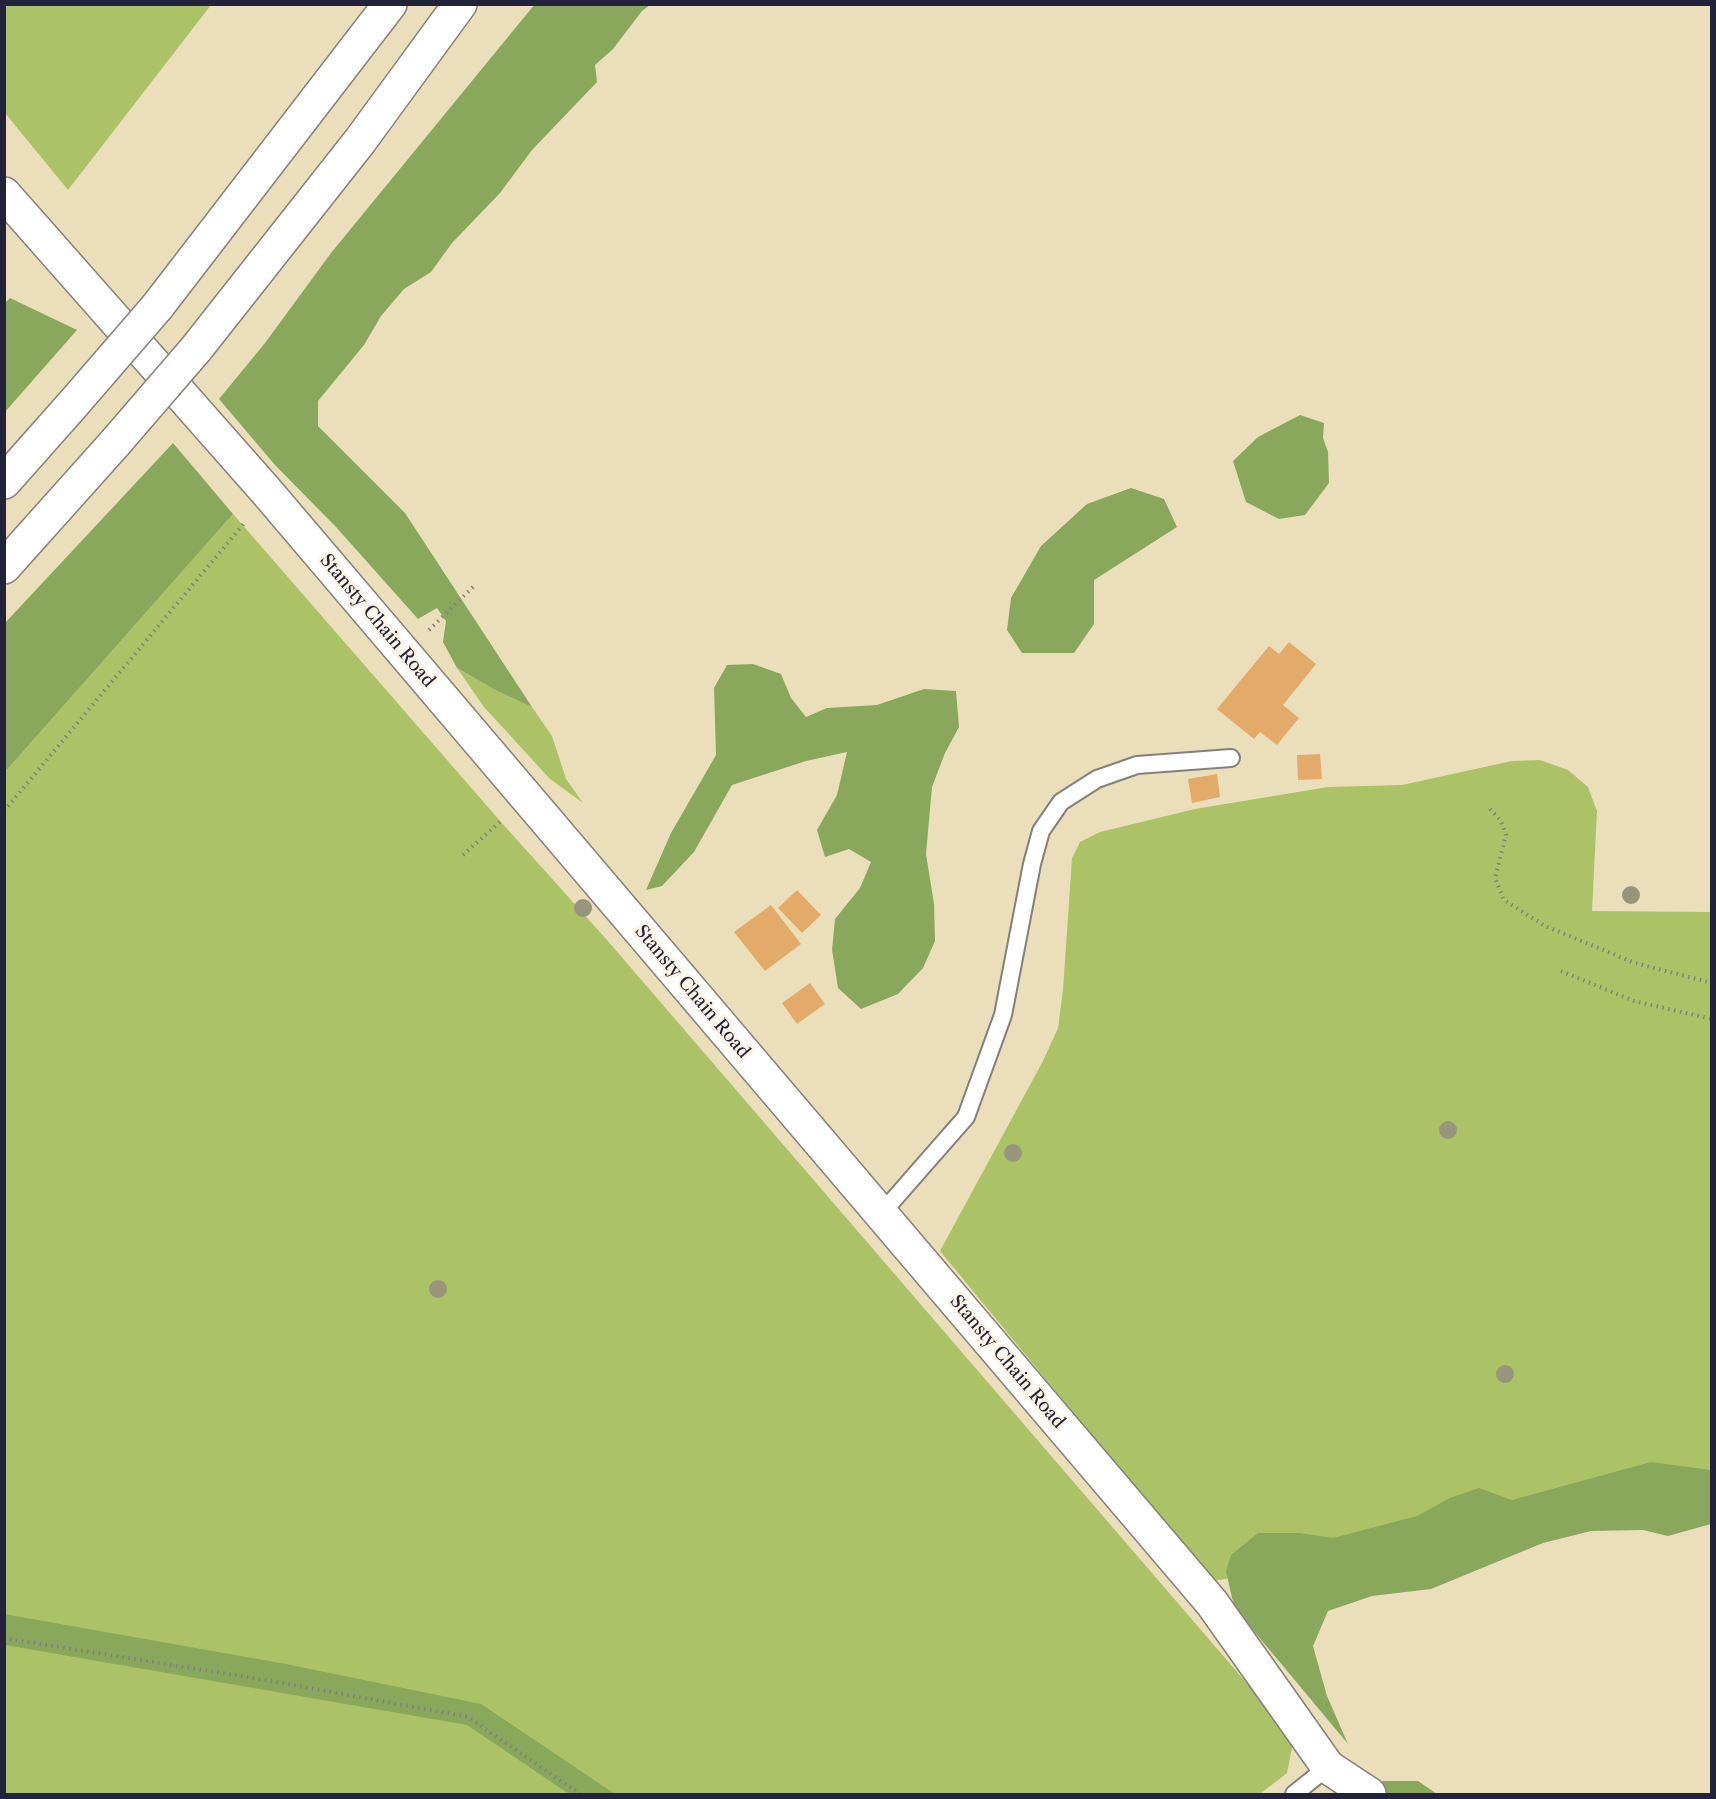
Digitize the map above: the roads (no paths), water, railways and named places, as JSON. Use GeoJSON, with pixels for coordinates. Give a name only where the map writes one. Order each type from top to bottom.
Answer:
{"type":"FeatureCollection","features":[{"type":"Feature","properties":{"kind":"main road"},"geometry":{"type":"LineString","coordinates":[[4,482],[157,307],[390,4]]}},
{"type":"Feature","properties":{"kind":"main road"},"geometry":{"type":"LineString","coordinates":[[4,567],[196,349],[360,141],[460,4]]}},
{"type":"Feature","properties":{"kind":"main road","name":"Stansty Chain Road"},"geometry":{"type":"LineString","coordinates":[[4,194],[267,492],[1212,1603],[1328,1767],[1369,1794]]}},
{"type":"Feature","properties":{"kind":"lane"},"geometry":{"type":"LineString","coordinates":[[881,1214],[966,1117],[1003,1015],[1032,864],[1041,831],[1060,802],[1096,779],[1137,765],[1231,758]]}},
{"type":"Feature","properties":{"kind":"lane"},"geometry":{"type":"LineString","coordinates":[[1294,1794],[1328,1767]]}}]}
